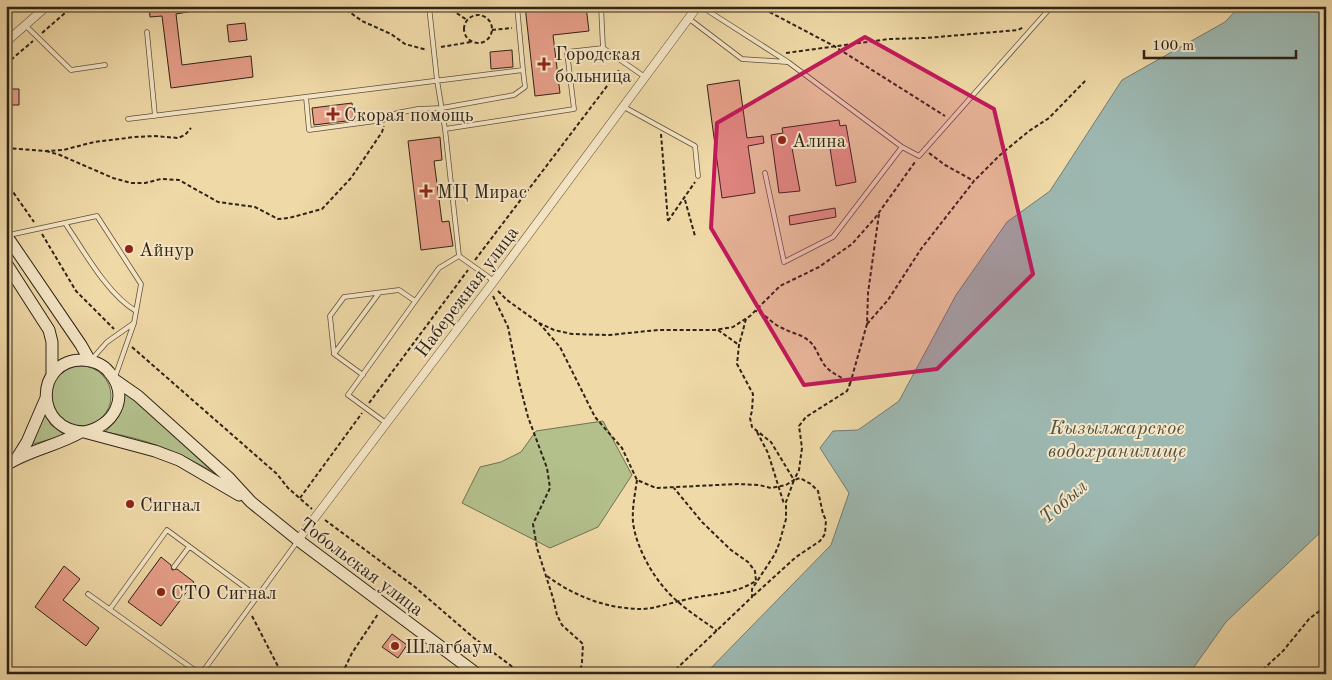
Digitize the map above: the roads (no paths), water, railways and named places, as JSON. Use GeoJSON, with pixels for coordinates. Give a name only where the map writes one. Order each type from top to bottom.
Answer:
{"type":"FeatureCollection","features":[{"type":"Feature","properties":{"kind":"street"},"geometry":{"type":"LineString","coordinates":[[6,42],[47,6]]}},
{"type":"Feature","properties":{"kind":"street","name":"Набережная улица"},"geometry":{"type":"LineString","coordinates":[[298,540],[386,423],[494,285],[646,77],[688,18],[692,8]]}},
{"type":"Feature","properties":{"kind":"street"},"geometry":{"type":"LineString","coordinates":[[6,235],[82,345],[90,361]]}},
{"type":"Feature","properties":{"kind":"street"},"geometry":{"type":"LineString","coordinates":[[6,263],[49,330],[52,342],[52,376]]}},
{"type":"Feature","properties":{"kind":"street"},"geometry":{"type":"LineString","coordinates":[[79,360],[90,361],[105,368],[114,380],[138,396],[228,477],[252,502],[179,460],[155,451],[68,430],[56,422],[49,411],[46,390],[52,376],[68,362],[79,360]]}},
{"type":"Feature","properties":{"kind":"street"},"geometry":{"type":"LineString","coordinates":[[11,462],[36,450],[71,438],[82,432],[91,431],[105,424],[114,412],[118,397],[114,380]]}},
{"type":"Feature","properties":{"kind":"street"},"geometry":{"type":"LineString","coordinates":[[11,462],[27,442],[46,398]]}},
{"type":"Feature","properties":{"kind":"street","name":"Тобольская улица"},"geometry":{"type":"LineString","coordinates":[[252,502],[298,540],[478,674]]}},
{"type":"Feature","properties":{"kind":"lane"},"geometry":{"type":"LineString","coordinates":[[429,6],[437,80],[446,130],[459,256],[494,285]]}},
{"type":"Feature","properties":{"kind":"lane"},"geometry":{"type":"LineString","coordinates":[[306,97],[309,130],[386,119],[396,114],[418,109],[442,108],[514,95],[525,87],[517,6]]}},
{"type":"Feature","properties":{"kind":"lane"},"geometry":{"type":"LineString","coordinates":[[601,6],[603,48]]}},
{"type":"Feature","properties":{"kind":"lane"},"geometry":{"type":"LineString","coordinates":[[692,8],[702,8],[788,62],[902,147],[919,156],[1052,6]]}},
{"type":"Feature","properties":{"kind":"lane"},"geometry":{"type":"LineString","coordinates":[[688,18],[742,59],[788,62]]}},
{"type":"Feature","properties":{"kind":"lane"},"geometry":{"type":"LineString","coordinates":[[25,25],[71,70],[105,65]]}},
{"type":"Feature","properties":{"kind":"lane"},"geometry":{"type":"LineString","coordinates":[[147,32],[155,116]]}},
{"type":"Feature","properties":{"kind":"lane"},"geometry":{"type":"LineString","coordinates":[[446,130],[574,109],[567,52],[603,48],[646,77]]}},
{"type":"Feature","properties":{"kind":"lane"},"geometry":{"type":"LineString","coordinates":[[128,119],[523,70]]}},
{"type":"Feature","properties":{"kind":"lane"},"geometry":{"type":"LineString","coordinates":[[624,107],[695,146],[698,176]]}},
{"type":"Feature","properties":{"kind":"lane"},"geometry":{"type":"LineString","coordinates":[[765,173],[784,262],[833,237],[902,147]]}},
{"type":"Feature","properties":{"kind":"lane"},"geometry":{"type":"LineString","coordinates":[[6,235],[39,230],[97,216],[141,284],[134,324],[114,380]]}},
{"type":"Feature","properties":{"kind":"lane"},"geometry":{"type":"LineString","coordinates":[[65,223],[95,269],[125,305],[136,311]]}},
{"type":"Feature","properties":{"kind":"lane"},"geometry":{"type":"LineString","coordinates":[[386,423],[348,395],[439,268],[459,256]]}},
{"type":"Feature","properties":{"kind":"lane"},"geometry":{"type":"LineString","coordinates":[[363,375],[334,354],[330,316],[339,303],[344,297],[399,290],[415,301]]}},
{"type":"Feature","properties":{"kind":"lane"},"geometry":{"type":"LineString","coordinates":[[334,354],[379,293]]}},
{"type":"Feature","properties":{"kind":"lane"},"geometry":{"type":"LineString","coordinates":[[90,361],[107,342],[134,324]]}},
{"type":"Feature","properties":{"kind":"lane"},"geometry":{"type":"LineString","coordinates":[[110,610],[167,530],[258,597]]}},
{"type":"Feature","properties":{"kind":"lane"},"geometry":{"type":"LineString","coordinates":[[88,594],[201,674],[298,540]]}},
{"type":"Feature","properties":{"kind":"lane"},"geometry":{"type":"LineString","coordinates":[[174,567],[189,546]]}},
{"type":"Feature","properties":{"kind":"water","name":"Кызылжарское водохранилище"},"geometry":{"type":"Polygon","coordinates":[[[1240,6],[1326,6],[1326,527],[1226,622],[1189,674],[705,674],[831,545],[849,493],[820,448],[833,431],[858,430],[899,401],[956,295],[1007,222],[1050,191],[1122,80],[1225,22],[1240,6]]]}},
{"type":"Feature","properties":{"kind":"place","name":"Городская больница"},"geometry":{"type":"Point","coordinates":[544,64]}},
{"type":"Feature","properties":{"kind":"place","name":"Скорая помощь"},"geometry":{"type":"Point","coordinates":[333,114]}},
{"type":"Feature","properties":{"kind":"place","name":"Алина"},"geometry":{"type":"Point","coordinates":[782,140]}},
{"type":"Feature","properties":{"kind":"place","name":"МЦ Мирас"},"geometry":{"type":"Point","coordinates":[426,191]}},
{"type":"Feature","properties":{"kind":"place","name":"Айнур"},"geometry":{"type":"Point","coordinates":[129,249]}},
{"type":"Feature","properties":{"kind":"place","name":"Сигнал"},"geometry":{"type":"Point","coordinates":[130,504]}},
{"type":"Feature","properties":{"kind":"place","name":"СТО Сигнал"},"geometry":{"type":"Point","coordinates":[161,592]}},
{"type":"Feature","properties":{"kind":"place","name":"Шлагбаум"},"geometry":{"type":"Point","coordinates":[395,646]}},
{"type":"Feature","properties":{"kind":"water label","name":"Тобыл"},"geometry":{"type":"Point","coordinates":[1063,501]}}]}
